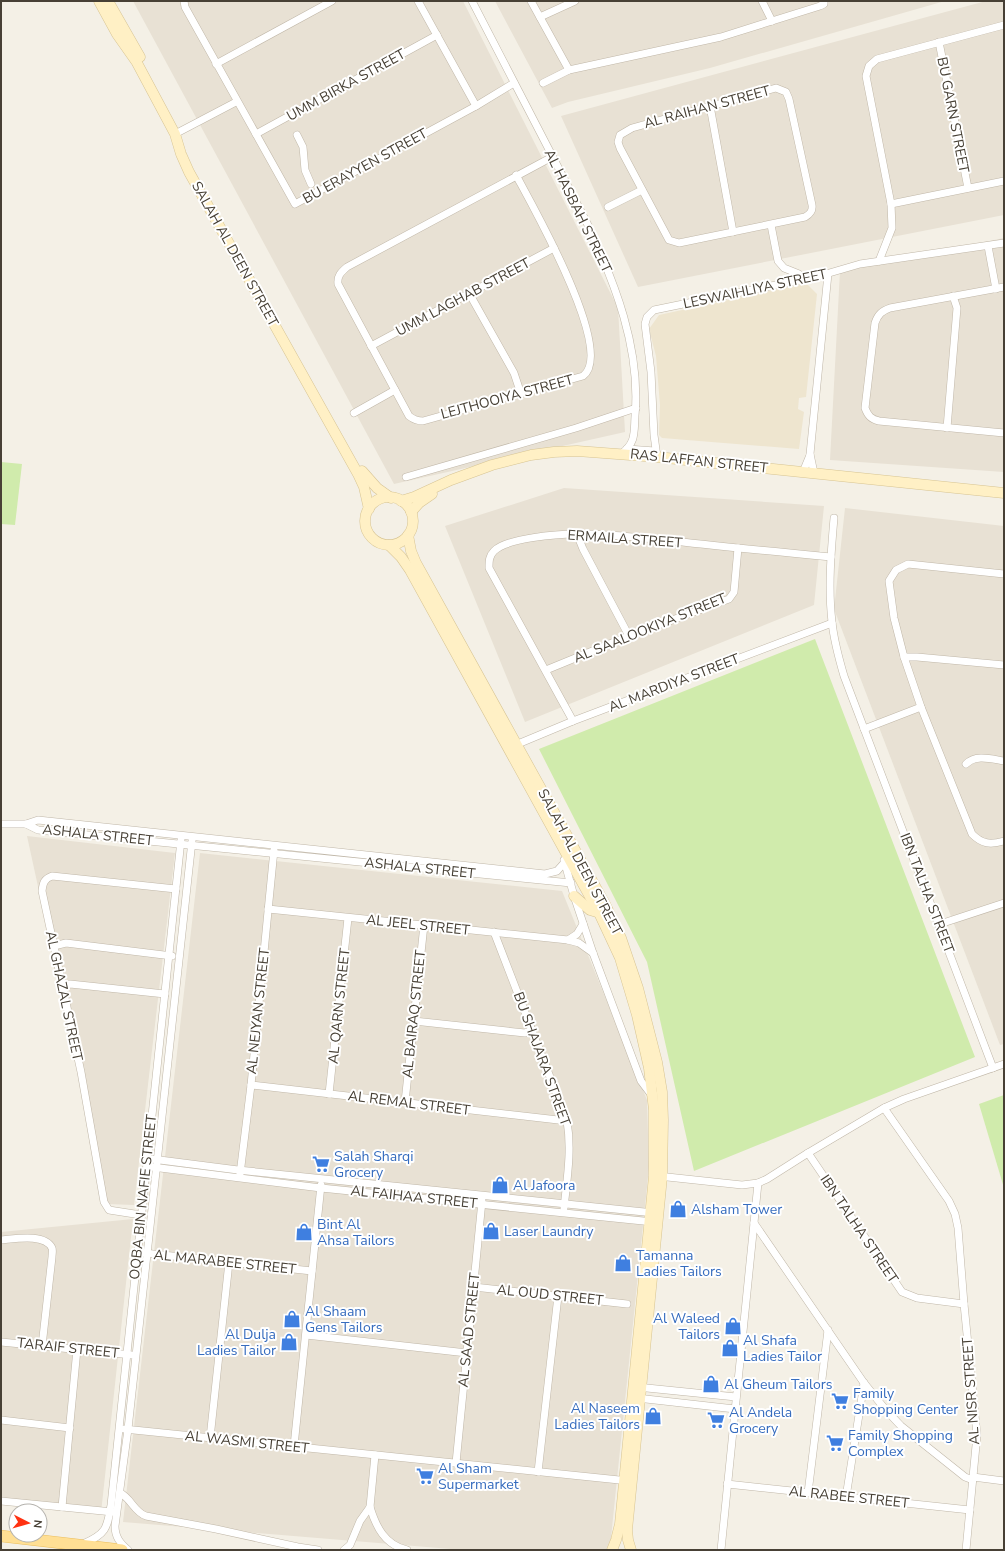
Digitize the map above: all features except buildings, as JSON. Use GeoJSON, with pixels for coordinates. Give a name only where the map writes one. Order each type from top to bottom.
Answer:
{"type":"FeatureCollection","features":[{"type":"Feature","properties":{"kind":"main road"},"geometry":{"type":"LineString","coordinates":[[1,1536],[122,1550]]}},
{"type":"Feature","properties":{"kind":"street","name":"SALAH AL DEEN STREET"},"geometry":{"type":"LineString","coordinates":[[99,1],[117,34],[136,61],[177,133],[181,154],[189,172],[361,480],[366,493],[369,508]]}},
{"type":"Feature","properties":{"kind":"street","name":"SALAH AL DEEN STREET"},"geometry":{"type":"LineString","coordinates":[[108,1],[136,49],[194,168],[358,465],[371,484],[382,493],[396,499]]}},
{"type":"Feature","properties":{"kind":"street","name":"BU ERAYYEN STREET"},"geometry":{"type":"LineString","coordinates":[[184,1],[185,8],[236,102],[256,134],[295,204],[313,188],[476,106],[514,83]]}},
{"type":"Feature","properties":{"kind":"street"},"geometry":{"type":"LineString","coordinates":[[216,64],[332,1]]}},
{"type":"Feature","properties":{"kind":"street"},"geometry":{"type":"LineString","coordinates":[[418,1],[476,106]]}},
{"type":"Feature","properties":{"kind":"street","name":"AL HASBAH STREET"},"geometry":{"type":"LineString","coordinates":[[472,1],[587,223],[603,257],[617,293],[631,349],[636,388],[633,441],[624,452]]}},
{"type":"Feature","properties":{"kind":"street"},"geometry":{"type":"LineString","coordinates":[[531,1],[569,70]]}},
{"type":"Feature","properties":{"kind":"street"},"geometry":{"type":"LineString","coordinates":[[540,17],[574,1]]}},
{"type":"Feature","properties":{"kind":"street"},"geometry":{"type":"LineString","coordinates":[[762,1],[772,21]]}},
{"type":"Feature","properties":{"kind":"street"},"geometry":{"type":"LineString","coordinates":[[543,83],[569,70],[721,37],[820,6],[824,4],[824,1]]}},
{"type":"Feature","properties":{"kind":"street"},"geometry":{"type":"LineString","coordinates":[[879,261],[892,228],[891,204],[867,83],[866,71],[877,59],[1004,25]]}},
{"type":"Feature","properties":{"kind":"street","name":"UMM BIRKA STREET"},"geometry":{"type":"LineString","coordinates":[[256,134],[437,35]]}},
{"type":"Feature","properties":{"kind":"street","name":"BU GARN STREET"},"geometry":{"type":"LineString","coordinates":[[939,42],[968,188]]}},
{"type":"Feature","properties":{"kind":"street","name":"AL RAIHAN STREET"},"geometry":{"type":"LineString","coordinates":[[776,88],[786,92],[789,100],[812,210],[810,214],[805,217],[771,225],[679,243],[670,240],[642,190],[620,148],[618,142],[620,135],[632,128],[776,88]]}},
{"type":"Feature","properties":{"kind":"street"},"geometry":{"type":"LineString","coordinates":[[177,133],[236,102]]}},
{"type":"Feature","properties":{"kind":"street"},"geometry":{"type":"LineString","coordinates":[[710,106],[733,232]]}},
{"type":"Feature","properties":{"kind":"street"},"geometry":{"type":"LineString","coordinates":[[297,135],[303,148],[305,170],[313,188]]}},
{"type":"Feature","properties":{"kind":"street","name":"LEJTHOOIYA STREET"},"geometry":{"type":"LineString","coordinates":[[516,175],[573,288],[583,318],[592,354],[592,361],[587,373],[583,376],[423,421],[417,421],[409,416],[338,284],[338,279],[341,272],[347,267],[516,175],[552,157]]}},
{"type":"Feature","properties":{"kind":"street"},"geometry":{"type":"LineString","coordinates":[[891,204],[1004,181]]}},
{"type":"Feature","properties":{"kind":"street"},"geometry":{"type":"LineString","coordinates":[[608,207],[642,190]]}},
{"type":"Feature","properties":{"kind":"street"},"geometry":{"type":"LineString","coordinates":[[771,225],[778,261],[784,268],[798,274],[800,280]]}},
{"type":"Feature","properties":{"kind":"street","name":"LESWAIHLIYA STREET"},"geometry":{"type":"LineString","coordinates":[[656,454],[652,385],[645,321],[648,314],[654,310],[828,274],[860,264],[1004,243]]}},
{"type":"Feature","properties":{"kind":"street"},"geometry":{"type":"LineString","coordinates":[[988,246],[996,289]]}},
{"type":"Feature","properties":{"kind":"street","name":"UMM LAGHAB STREET"},"geometry":{"type":"LineString","coordinates":[[372,346],[554,248]]}},
{"type":"Feature","properties":{"kind":"street"},"geometry":{"type":"LineString","coordinates":[[803,472],[810,454],[828,274]]}},
{"type":"Feature","properties":{"kind":"street"},"geometry":{"type":"LineString","coordinates":[[1004,287],[890,308],[882,311],[877,317],[875,323],[865,408],[868,415],[873,420],[1004,433]]}},
{"type":"Feature","properties":{"kind":"street"},"geometry":{"type":"LineString","coordinates":[[469,293],[514,372],[521,394]]}},
{"type":"Feature","properties":{"kind":"street"},"geometry":{"type":"LineString","coordinates":[[947,428],[957,308],[953,296]]}},
{"type":"Feature","properties":{"kind":"street"},"geometry":{"type":"LineString","coordinates":[[354,413],[396,390]]}},
{"type":"Feature","properties":{"kind":"street"},"geometry":{"type":"LineString","coordinates":[[406,477],[576,428],[636,408]]}},
{"type":"Feature","properties":{"kind":"street","name":"RAS LAFFAN STREET"},"geometry":{"type":"LineString","coordinates":[[396,499],[414,497],[451,480],[492,465],[524,457],[554,452],[577,451],[656,454],[803,472],[1004,493]]}},
{"type":"Feature","properties":{"kind":"street"},"geometry":{"type":"LineString","coordinates":[[810,454],[814,473]]}},
{"type":"Feature","properties":{"kind":"street","name":"RAS LAFFAN STREET"},"geometry":{"type":"LineString","coordinates":[[411,512],[419,503],[430,496],[492,470],[532,461],[578,457],[724,468],[1004,499]]}},
{"type":"Feature","properties":{"kind":"street"},"geometry":{"type":"LineString","coordinates":[[396,499],[408,507],[411,512],[412,526],[408,535],[400,542],[389,545],[378,542],[372,538],[368,531],[366,517],[369,508],[378,500],[396,499]]}},
{"type":"Feature","properties":{"kind":"street","name":"IBN TALHA STREET"},"geometry":{"type":"LineString","coordinates":[[834,518],[830,558],[832,623],[844,676],[940,924],[993,1068]]}},
{"type":"Feature","properties":{"kind":"street"},"geometry":{"type":"LineString","coordinates":[[577,534],[583,549],[629,636]]}},
{"type":"Feature","properties":{"kind":"street","name":"ERMAILA STREET"},"geometry":{"type":"LineString","coordinates":[[573,721],[489,568],[489,561],[495,550],[511,542],[577,534],[626,536],[830,558]]}},
{"type":"Feature","properties":{"kind":"street","name":"SALAH AL DEEN STREET"},"geometry":{"type":"LineString","coordinates":[[408,535],[411,551],[416,563],[513,747],[603,910],[635,1007],[657,1097],[654,1116],[658,1176],[638,1392],[628,1481],[620,1524],[614,1545]]}},
{"type":"Feature","properties":{"kind":"street","name":"SALAH AL DEEN STREET"},"geometry":{"type":"LineString","coordinates":[[389,545],[401,556],[408,567],[513,747],[562,846],[603,910]]}},
{"type":"Feature","properties":{"kind":"street","name":"AL SAALOOKIYA STREET"},"geometry":{"type":"LineString","coordinates":[[546,670],[629,636],[729,599],[734,592],[738,548]]}},
{"type":"Feature","properties":{"kind":"street"},"geometry":{"type":"LineString","coordinates":[[1004,574],[908,564],[896,570],[889,581],[889,590],[894,618],[904,657],[921,707],[972,834],[978,840],[985,843],[991,844],[1004,841]]}},
{"type":"Feature","properties":{"kind":"street","name":"AL MARDIYA STREET"},"geometry":{"type":"LineString","coordinates":[[513,747],[573,721],[832,623]]}},
{"type":"Feature","properties":{"kind":"street"},"geometry":{"type":"LineString","coordinates":[[904,657],[1004,665]]}},
{"type":"Feature","properties":{"kind":"street"},"geometry":{"type":"LineString","coordinates":[[864,729],[921,707]]}},
{"type":"Feature","properties":{"kind":"street"},"geometry":{"type":"LineString","coordinates":[[966,764],[971,759],[978,758],[1004,760]]}},
{"type":"Feature","properties":{"kind":"street","name":"ASHALA STREET"},"geometry":{"type":"LineString","coordinates":[[26,824],[38,820],[545,874],[558,871],[565,862]]}},
{"type":"Feature","properties":{"kind":"street"},"geometry":{"type":"LineString","coordinates":[[1,824],[26,824]]}},
{"type":"Feature","properties":{"kind":"street","name":"ASHALA STREET"},"geometry":{"type":"LineString","coordinates":[[26,824],[38,830],[191,844],[273,854],[571,883]]}},
{"type":"Feature","properties":{"kind":"street","name":"OQBA BIN NAFIE STREET"},"geometry":{"type":"LineString","coordinates":[[128,1550],[120,1543],[115,1533],[114,1512],[116,1461],[182,835]]}},
{"type":"Feature","properties":{"kind":"street","name":"OQBA BIN NAFIE STREET"},"geometry":{"type":"LineString","coordinates":[[81,1545],[101,1535],[114,1512],[120,1493],[192,836]]}},
{"type":"Feature","properties":{"kind":"street","name":"AL NEJYAN STREET"},"geometry":{"type":"LineString","coordinates":[[240,1178],[251,1085],[274,845]]}},
{"type":"Feature","properties":{"kind":"street","name":"SALAH AL DEEN STREET"},"geometry":{"type":"LineString","coordinates":[[562,846],[574,896],[583,924],[641,1081],[657,1097]]}},
{"type":"Feature","properties":{"kind":"street","name":"AL GHAZAL STREET"},"geometry":{"type":"LineString","coordinates":[[141,1215],[109,1210],[104,1202],[81,1072],[42,891],[43,883],[46,878],[52,876],[176,888]]}},
{"type":"Feature","properties":{"kind":"street"},"geometry":{"type":"LineString","coordinates":[[574,896],[590,910],[603,910]]}},
{"type":"Feature","properties":{"kind":"street"},"geometry":{"type":"LineString","coordinates":[[940,924],[1004,903]]}},
{"type":"Feature","properties":{"kind":"street","name":"AL JEEL STREET"},"geometry":{"type":"LineString","coordinates":[[268,909],[568,940],[579,943],[593,953]]}},
{"type":"Feature","properties":{"kind":"street","name":"AL QARN STREET"},"geometry":{"type":"LineString","coordinates":[[329,1094],[348,918]]}},
{"type":"Feature","properties":{"kind":"street"},"geometry":{"type":"LineString","coordinates":[[568,940],[577,934],[583,924]]}},
{"type":"Feature","properties":{"kind":"street","name":"AL BAIRAQ STREET"},"geometry":{"type":"LineString","coordinates":[[405,1102],[424,925]]}},
{"type":"Feature","properties":{"kind":"street","name":"BU SHAJARA STREET"},"geometry":{"type":"LineString","coordinates":[[494,932],[567,1121],[570,1138],[570,1157],[564,1214]]}},
{"type":"Feature","properties":{"kind":"street"},"geometry":{"type":"LineString","coordinates":[[54,946],[66,943],[179,956]]}},
{"type":"Feature","properties":{"kind":"street"},"geometry":{"type":"LineString","coordinates":[[62,985],[70,984],[165,994]]}},
{"type":"Feature","properties":{"kind":"street"},"geometry":{"type":"LineString","coordinates":[[414,1021],[525,1032],[532,1030]]}},
{"type":"Feature","properties":{"kind":"street"},"geometry":{"type":"LineString","coordinates":[[658,1176],[742,1185],[758,1183],[884,1108],[904,1099],[1004,1064]]}},
{"type":"Feature","properties":{"kind":"street","name":"AL REMAL STREET"},"geometry":{"type":"LineString","coordinates":[[251,1085],[567,1121]]}},
{"type":"Feature","properties":{"kind":"street","name":"AL NISR STREET"},"geometry":{"type":"LineString","coordinates":[[884,1108],[942,1188],[955,1214],[958,1228],[977,1435],[966,1550]]}},
{"type":"Feature","properties":{"kind":"street","name":"IBN TALHA STREET"},"geometry":{"type":"LineString","coordinates":[[808,1153],[902,1292],[917,1298],[964,1304]]}},
{"type":"Feature","properties":{"kind":"street","name":"AL FAIHAA STREET"},"geometry":{"type":"LineString","coordinates":[[147,1158],[156,1163],[240,1178],[321,1188],[482,1200],[565,1204],[654,1218]]}},
{"type":"Feature","properties":{"kind":"street","name":"AL FAIHAA STREET"},"geometry":{"type":"LineString","coordinates":[[146,1166],[156,1163],[241,1170],[482,1200],[564,1214],[654,1218]]}},
{"type":"Feature","properties":{"kind":"street"},"geometry":{"type":"LineString","coordinates":[[294,1446],[322,1179]]}},
{"type":"Feature","properties":{"kind":"street"},"geometry":{"type":"LineString","coordinates":[[721,1550],[758,1183]]}},
{"type":"Feature","properties":{"kind":"street","name":"AL SAAD STREET"},"geometry":{"type":"LineString","coordinates":[[456,1463],[482,1200]]}},
{"type":"Feature","properties":{"kind":"street"},"geometry":{"type":"LineString","coordinates":[[754,1223],[864,1383],[901,1426],[962,1476],[1004,1481]]}},
{"type":"Feature","properties":{"kind":"street"},"geometry":{"type":"LineString","coordinates":[[1,1240],[33,1238],[42,1240],[52,1248],[42,1346]]}},
{"type":"Feature","properties":{"kind":"street","name":"AL MARABEE STREET"},"geometry":{"type":"LineString","coordinates":[[137,1252],[312,1271]]}},
{"type":"Feature","properties":{"kind":"street"},"geometry":{"type":"LineString","coordinates":[[210,1438],[229,1262]]}},
{"type":"Feature","properties":{"kind":"street","name":"AL OUD STREET"},"geometry":{"type":"LineString","coordinates":[[474,1287],[627,1304]]}},
{"type":"Feature","properties":{"kind":"street"},"geometry":{"type":"LineString","coordinates":[[538,1472],[558,1296]]}},
{"type":"Feature","properties":{"kind":"street"},"geometry":{"type":"LineString","coordinates":[[808,1493],[828,1330]]}},
{"type":"Feature","properties":{"kind":"street"},"geometry":{"type":"LineString","coordinates":[[306,1336],[467,1353]]}},
{"type":"Feature","properties":{"kind":"street","name":"TARAIF STREET"},"geometry":{"type":"LineString","coordinates":[[1,1342],[136,1355]]}},
{"type":"Feature","properties":{"kind":"street"},"geometry":{"type":"LineString","coordinates":[[62,1507],[77,1349]]}},
{"type":"Feature","properties":{"kind":"street"},"geometry":{"type":"LineString","coordinates":[[846,1497],[864,1383]]}},
{"type":"Feature","properties":{"kind":"street"},"geometry":{"type":"LineString","coordinates":[[638,1392],[736,1397]]}},
{"type":"Feature","properties":{"kind":"street"},"geometry":{"type":"LineString","coordinates":[[638,1392],[735,1409]]}},
{"type":"Feature","properties":{"kind":"street"},"geometry":{"type":"LineString","coordinates":[[1,1420],[70,1428]]}},
{"type":"Feature","properties":{"kind":"street","name":"AL WASMI STREET"},"geometry":{"type":"LineString","coordinates":[[119,1428],[628,1481]]}},
{"type":"Feature","properties":{"kind":"street"},"geometry":{"type":"LineString","coordinates":[[375,1455],[370,1507],[376,1523],[390,1543],[407,1550]]}},
{"type":"Feature","properties":{"kind":"street"},"geometry":{"type":"LineString","coordinates":[[116,1461],[124,1462]]}},
{"type":"Feature","properties":{"kind":"street","name":"SALAH AL DEEN STREET"},"geometry":{"type":"LineString","coordinates":[[628,1481],[627,1530],[630,1545]]}},
{"type":"Feature","properties":{"kind":"street","name":"AL RABEE STREET"},"geometry":{"type":"LineString","coordinates":[[727,1484],[970,1510]]}},
{"type":"Feature","properties":{"kind":"street"},"geometry":{"type":"LineString","coordinates":[[120,1493],[126,1496],[138,1512],[146,1516],[318,1550]]}},
{"type":"Feature","properties":{"kind":"street"},"geometry":{"type":"LineString","coordinates":[[1,1501],[114,1512]]}},
{"type":"Feature","properties":{"kind":"street"},"geometry":{"type":"LineString","coordinates":[[344,1550],[350,1545],[360,1521],[370,1507]]}},
{"type":"Feature","properties":{"kind":"street"},"geometry":{"type":"LineString","coordinates":[[614,1545],[622,1539],[630,1545]]}},
{"type":"Feature","properties":{"kind":"shaded area"},"geometry":{"type":"Polygon","coordinates":[[[133,1],[463,1],[618,308],[625,432],[394,484],[133,1]]]}},
{"type":"Feature","properties":{"kind":"shaded area"},"geometry":{"type":"Polygon","coordinates":[[[495,1],[945,1],[710,68],[568,102],[552,108],[495,1]]]}},
{"type":"Feature","properties":{"kind":"shaded area"},"geometry":{"type":"Polygon","coordinates":[[[986,1],[1004,1],[1004,215],[638,287],[561,116],[986,1]]]}},
{"type":"Feature","properties":{"kind":"shaded area"},"geometry":{"type":"Polygon","coordinates":[[[1004,238],[1004,472],[830,460],[840,271],[1004,238]]]}},
{"type":"Feature","properties":{"kind":"shaded area"},"geometry":{"type":"Polygon","coordinates":[[[806,283],[817,294],[806,397],[799,398],[798,409],[804,412],[799,449],[662,438],[659,435],[660,405],[656,356],[649,329],[659,315],[806,283]]]}},
{"type":"Feature","properties":{"kind":"shaded area"},"geometry":{"type":"Polygon","coordinates":[[[564,488],[824,506],[814,605],[525,722],[445,526],[564,488]]]}},
{"type":"Feature","properties":{"kind":"shaded area"},"geometry":{"type":"Polygon","coordinates":[[[845,508],[1004,526],[1004,1044],[1000,1045],[834,609],[845,508]]]}},
{"type":"Feature","properties":{"kind":"shaded area"},"geometry":{"type":"Polygon","coordinates":[[[27,836],[175,853],[134,1205],[107,1204],[27,836]]]}},
{"type":"Feature","properties":{"kind":"shaded area"},"geometry":{"type":"Polygon","coordinates":[[[200,853],[562,891],[647,1100],[649,1167],[611,1538],[606,1550],[463,1550],[123,1522],[200,853]]]}},
{"type":"Feature","properties":{"kind":"shaded area"},"geometry":{"type":"Polygon","coordinates":[[[133,1219],[101,1513],[48,1506],[48,1503],[30,1503],[1,1499],[1,1232],[133,1219]]]}},
{"type":"Feature","properties":{"kind":"green space"},"geometry":{"type":"Polygon","coordinates":[[[1,462],[22,464],[15,525],[1,524],[1,462]]]}},
{"type":"Feature","properties":{"kind":"green space"},"geometry":{"type":"Polygon","coordinates":[[[815,639],[975,1057],[694,1171],[647,962],[539,749],[815,639]]]}},
{"type":"Feature","properties":{"kind":"green space"},"geometry":{"type":"Polygon","coordinates":[[[1004,1095],[1004,1188],[979,1104],[1004,1095]]]}},
{"type":"Feature","properties":{"kind":"place","name":"Salah Sharqi Grocery"},"geometry":{"type":"Point","coordinates":[321,1164]}},
{"type":"Feature","properties":{"kind":"place","name":"Al Jafoora"},"geometry":{"type":"Point","coordinates":[500,1185]}},
{"type":"Feature","properties":{"kind":"place","name":"Alsham Tower"},"geometry":{"type":"Point","coordinates":[678,1209]}},
{"type":"Feature","properties":{"kind":"place","name":"Laser Laundry"},"geometry":{"type":"Point","coordinates":[491,1231]}},
{"type":"Feature","properties":{"kind":"place","name":"Bint Al Ahsa Tailors"},"geometry":{"type":"Point","coordinates":[304,1232]}},
{"type":"Feature","properties":{"kind":"place","name":"Tamanna Ladies Tailors"},"geometry":{"type":"Point","coordinates":[623,1263]}},
{"type":"Feature","properties":{"kind":"place","name":"Al Shaam Gens Tailors"},"geometry":{"type":"Point","coordinates":[292,1319]}},
{"type":"Feature","properties":{"kind":"place","name":"Al Waleed Tailors"},"geometry":{"type":"Point","coordinates":[733,1326]}},
{"type":"Feature","properties":{"kind":"place","name":"Al Dulja Ladies Tailor"},"geometry":{"type":"Point","coordinates":[289,1342]}},
{"type":"Feature","properties":{"kind":"place","name":"Al Shafa Ladies Tailor"},"geometry":{"type":"Point","coordinates":[730,1348]}},
{"type":"Feature","properties":{"kind":"place","name":"Al Gheum Tailors"},"geometry":{"type":"Point","coordinates":[711,1384]}},
{"type":"Feature","properties":{"kind":"place","name":"Family Shopping Center"},"geometry":{"type":"Point","coordinates":[840,1401]}},
{"type":"Feature","properties":{"kind":"place","name":"Al Naseem Ladies Tailors"},"geometry":{"type":"Point","coordinates":[653,1416]}},
{"type":"Feature","properties":{"kind":"place","name":"Al Andela Grocery"},"geometry":{"type":"Point","coordinates":[716,1420]}},
{"type":"Feature","properties":{"kind":"place","name":"Family Shopping Complex"},"geometry":{"type":"Point","coordinates":[835,1443]}},
{"type":"Feature","properties":{"kind":"place","name":"Al Sham Supermarket"},"geometry":{"type":"Point","coordinates":[425,1476]}}]}
